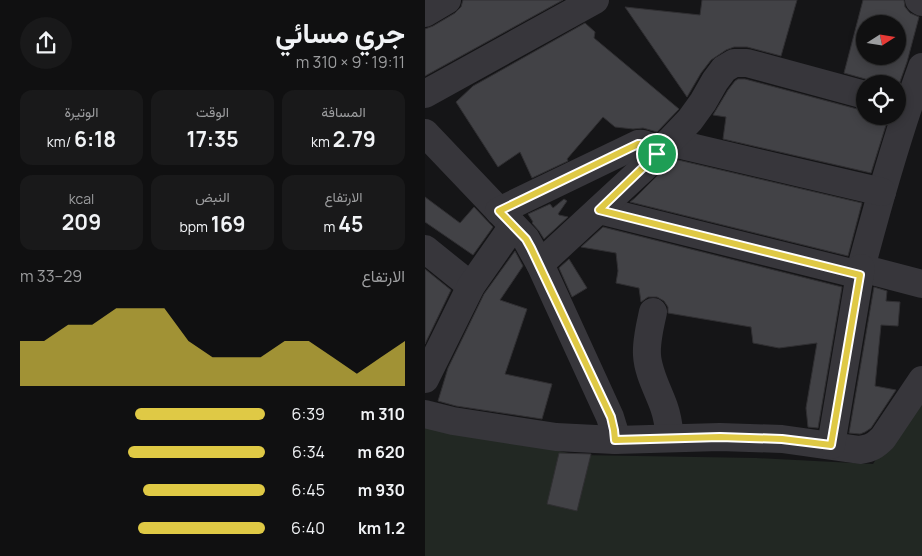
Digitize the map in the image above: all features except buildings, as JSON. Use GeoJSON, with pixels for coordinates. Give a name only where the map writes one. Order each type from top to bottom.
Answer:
{"type":"FeatureCollection","features":[{"type":"Feature","properties":{"kind":"street"},"geometry":{"type":"LineString","coordinates":[[425,14],[447,0]]}},
{"type":"Feature","properties":{"kind":"street"},"geometry":{"type":"LineString","coordinates":[[425,94],[595,0]]}},
{"type":"Feature","properties":{"kind":"street"},"geometry":{"type":"LineString","coordinates":[[540,264],[599,210],[690,120],[724,69],[734,64],[747,63],[856,93]]}},
{"type":"Feature","properties":{"kind":"street"},"geometry":{"type":"LineString","coordinates":[[906,97],[922,67]]}},
{"type":"Feature","properties":{"kind":"street"},"geometry":{"type":"LineString","coordinates":[[831,445],[861,271],[897,125]]}},
{"type":"Feature","properties":{"kind":"street"},"geometry":{"type":"LineString","coordinates":[[425,133],[526,239],[540,264],[611,417],[615,440]]}},
{"type":"Feature","properties":{"kind":"street"},"geometry":{"type":"LineString","coordinates":[[425,379],[506,218],[638,144],[882,192]]}},
{"type":"Feature","properties":{"kind":"street"},"geometry":{"type":"LineString","coordinates":[[599,210],[922,284]]}},
{"type":"Feature","properties":{"kind":"street"},"geometry":{"type":"LineString","coordinates":[[425,249],[471,286]]}},
{"type":"Feature","properties":{"kind":"street"},"geometry":{"type":"LineString","coordinates":[[653,312],[647,341],[647,357],[664,407],[670,438]]}},
{"type":"Feature","properties":{"kind":"street"},"geometry":{"type":"LineString","coordinates":[[425,414],[453,421],[556,437],[615,440],[720,437],[782,439],[860,450],[875,446],[883,438],[922,380]]}},
{"type":"Feature","properties":{"kind":"shaded area"},"geometry":{"type":"Polygon","coordinates":[[[922,387],[922,556],[425,556],[425,422],[578,455],[756,458],[873,464],[922,387]]]}},
{"type":"Feature","properties":{"kind":"route"},"geometry":{"type":"LineString","coordinates":[[638,144],[648,146],[657,154],[599,210],[860,275],[831,445],[782,439],[720,437],[615,440],[611,417],[540,264],[526,239],[499,211],[638,144]]}}]}
